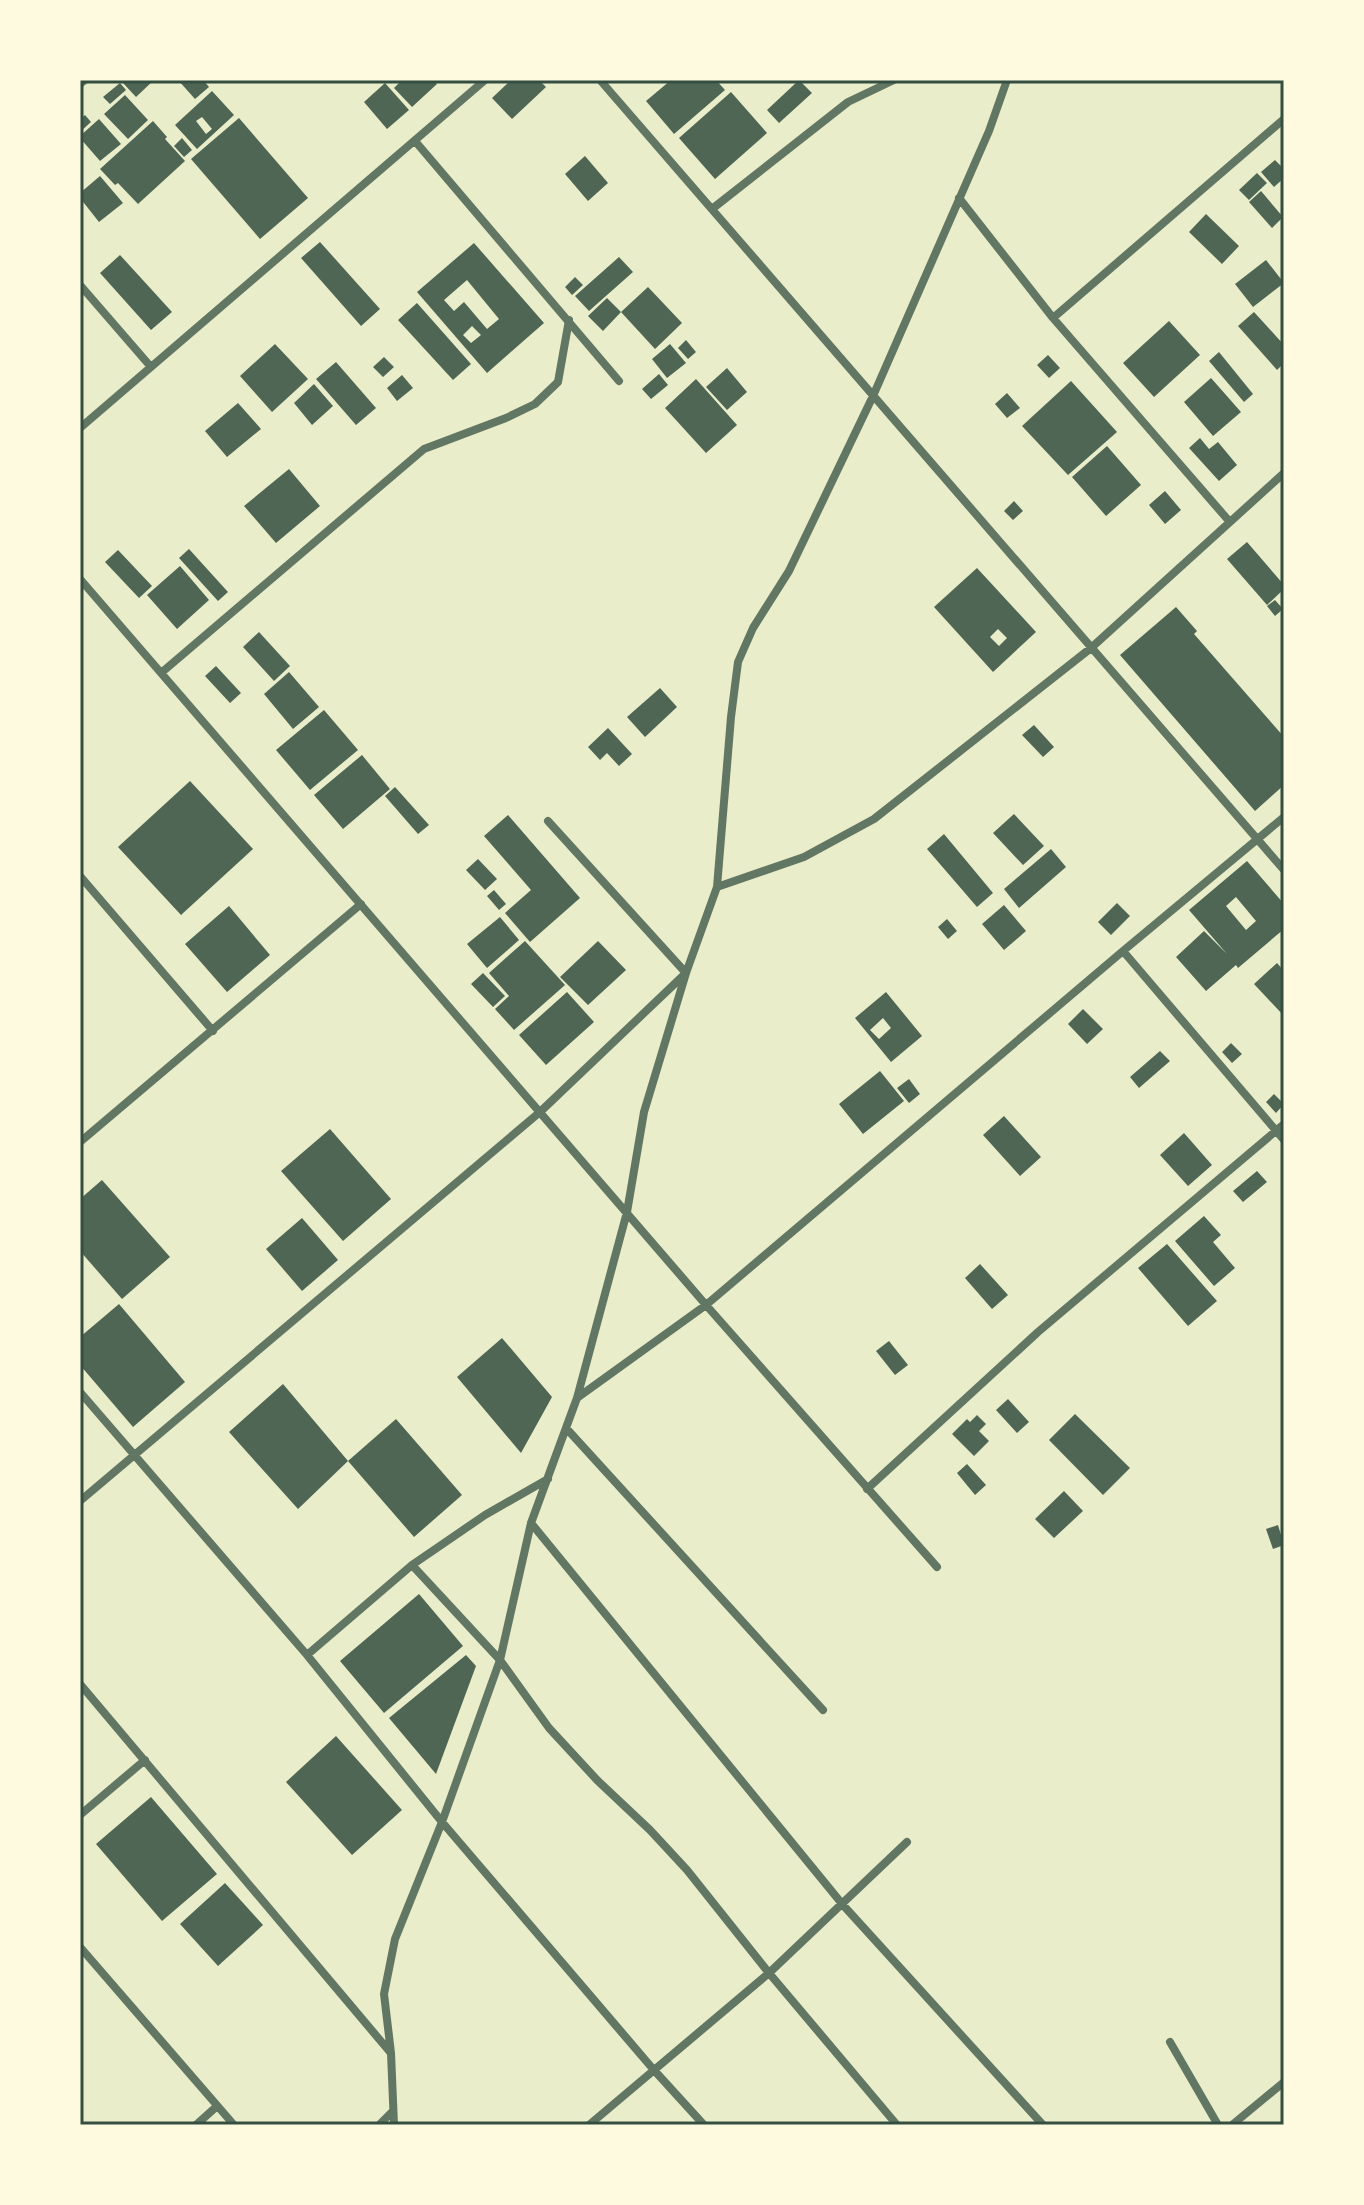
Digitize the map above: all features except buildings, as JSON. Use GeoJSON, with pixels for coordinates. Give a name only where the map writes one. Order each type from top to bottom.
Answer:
{"type":"FeatureCollection","features":[{"type":"Feature","properties":{"kind":"street"},"geometry":{"type":"LineString","coordinates":[[80,84],[85,80]]}},
{"type":"Feature","properties":{"kind":"street"},"geometry":{"type":"LineString","coordinates":[[80,428],[485,80]]}},
{"type":"Feature","properties":{"kind":"street"},"geometry":{"type":"LineString","coordinates":[[600,80],[1284,870]]}},
{"type":"Feature","properties":{"kind":"street"},"geometry":{"type":"LineString","coordinates":[[712,209],[848,102],[894,80]]}},
{"type":"Feature","properties":{"kind":"street"},"geometry":{"type":"LineString","coordinates":[[394,2125],[391,2053],[384,1994],[395,1939],[442,1822],[500,1660],[531,1523],[577,1398],[627,1212],[644,1112],[686,973],[717,887],[738,662],[753,628],[789,571],[873,396],[989,131],[1007,80]]}},
{"type":"Feature","properties":{"kind":"street"},"geometry":{"type":"LineString","coordinates":[[1053,318],[1284,119]]}},
{"type":"Feature","properties":{"kind":"street"},"geometry":{"type":"LineString","coordinates":[[415,141],[619,381]]}},
{"type":"Feature","properties":{"kind":"street"},"geometry":{"type":"LineString","coordinates":[[959,198],[1053,318],[1229,521]]}},
{"type":"Feature","properties":{"kind":"street"},"geometry":{"type":"LineString","coordinates":[[80,285],[151,367]]}},
{"type":"Feature","properties":{"kind":"street"},"geometry":{"type":"LineString","coordinates":[[161,673],[424,449],[535,404],[558,382],[569,320]]}},
{"type":"Feature","properties":{"kind":"street"},"geometry":{"type":"LineString","coordinates":[[717,887],[804,857],[874,819],[1091,648],[1284,473]]}},
{"type":"Feature","properties":{"kind":"street"},"geometry":{"type":"LineString","coordinates":[[80,579],[706,1305],[937,1567]]}},
{"type":"Feature","properties":{"kind":"street"},"geometry":{"type":"LineString","coordinates":[[577,1398],[706,1305],[1284,817]]}},
{"type":"Feature","properties":{"kind":"street"},"geometry":{"type":"LineString","coordinates":[[548,821],[686,973]]}},
{"type":"Feature","properties":{"kind":"street"},"geometry":{"type":"LineString","coordinates":[[80,876],[213,1031]]}},
{"type":"Feature","properties":{"kind":"street"},"geometry":{"type":"LineString","coordinates":[[80,1142],[361,904]]}},
{"type":"Feature","properties":{"kind":"street"},"geometry":{"type":"LineString","coordinates":[[1123,951],[1284,1140]]}},
{"type":"Feature","properties":{"kind":"street"},"geometry":{"type":"LineString","coordinates":[[80,1501],[540,1112],[686,973]]}},
{"type":"Feature","properties":{"kind":"street"},"geometry":{"type":"LineString","coordinates":[[867,1489],[1038,1332],[1284,1124]]}},
{"type":"Feature","properties":{"kind":"street"},"geometry":{"type":"LineString","coordinates":[[80,1392],[307,1655],[442,1822],[704,2125]]}},
{"type":"Feature","properties":{"kind":"street"},"geometry":{"type":"LineString","coordinates":[[566,1428],[823,1710]]}},
{"type":"Feature","properties":{"kind":"street"},"geometry":{"type":"LineString","coordinates":[[307,1655],[412,1565],[485,1515],[548,1479]]}},
{"type":"Feature","properties":{"kind":"street"},"geometry":{"type":"LineString","coordinates":[[531,1523],[843,1905],[1043,2125]]}},
{"type":"Feature","properties":{"kind":"street"},"geometry":{"type":"LineString","coordinates":[[412,1565],[500,1660],[549,1728],[687,1870],[897,2125]]}},
{"type":"Feature","properties":{"kind":"street"},"geometry":{"type":"LineString","coordinates":[[80,1684],[391,2053]]}},
{"type":"Feature","properties":{"kind":"street"},"geometry":{"type":"LineString","coordinates":[[80,1815],[145,1760]]}},
{"type":"Feature","properties":{"kind":"street"},"geometry":{"type":"LineString","coordinates":[[589,2125],[769,1973],[907,1842]]}},
{"type":"Feature","properties":{"kind":"street"},"geometry":{"type":"LineString","coordinates":[[80,1947],[234,2125]]}},
{"type":"Feature","properties":{"kind":"street"},"geometry":{"type":"LineString","coordinates":[[1170,2042],[1218,2125]]}},
{"type":"Feature","properties":{"kind":"street"},"geometry":{"type":"LineString","coordinates":[[1232,2125],[1284,2082]]}},
{"type":"Feature","properties":{"kind":"street"},"geometry":{"type":"LineString","coordinates":[[196,2125],[216,2107]]}},
{"type":"Feature","properties":{"kind":"street"},"geometry":{"type":"LineString","coordinates":[[379,2125],[393,2111]]}}]}
